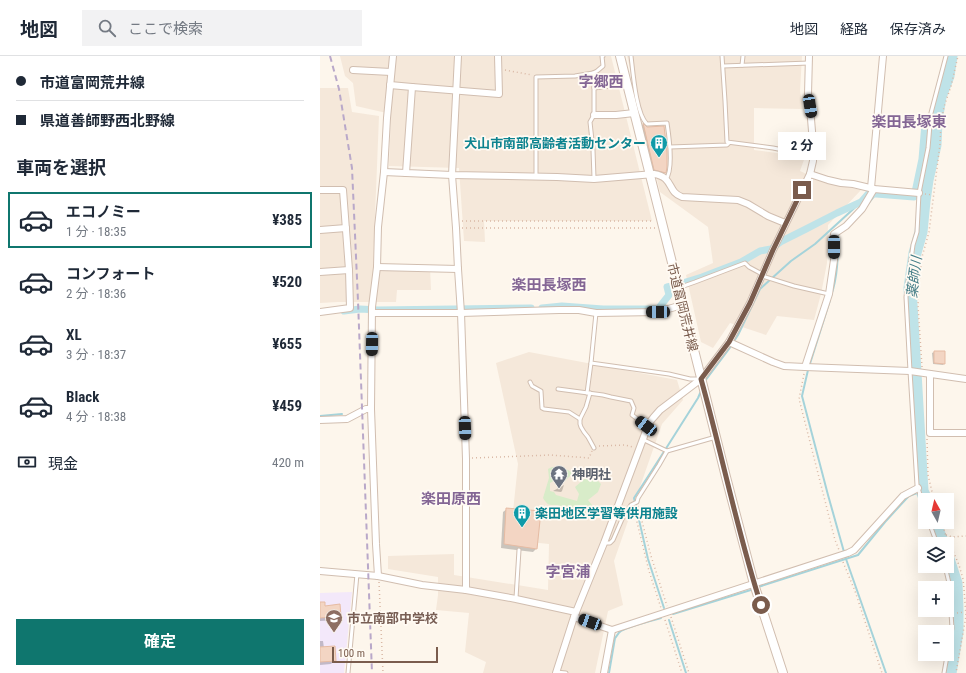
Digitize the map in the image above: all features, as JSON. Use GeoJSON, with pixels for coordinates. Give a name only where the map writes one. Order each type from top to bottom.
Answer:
{"type":"FeatureCollection","features":[{"type":"Feature","properties":{"kind":"street"},"geometry":{"type":"LineString","coordinates":[[378,576],[371,409],[372,310],[377,267],[378,228],[393,56]]}},
{"type":"Feature","properties":{"kind":"street"},"geometry":{"type":"LineString","coordinates":[[458,56],[452,175],[456,224],[466,458],[466,590]]}},
{"type":"Feature","properties":{"kind":"street"},"geometry":{"type":"LineString","coordinates":[[390,85],[499,94],[498,56]]}},
{"type":"Feature","properties":{"kind":"street","name":"市道富岡荒井線"},"geometry":{"type":"LineString","coordinates":[[620,56],[755,588],[783,673]]}},
{"type":"Feature","properties":{"kind":"street"},"geometry":{"type":"LineString","coordinates":[[556,672],[575,614],[604,543],[647,426],[660,410],[701,379],[729,342],[750,303],[776,243],[810,174],[813,161],[813,143],[812,119],[808,94],[808,56]]}},
{"type":"Feature","properties":{"kind":"street"},"geometry":{"type":"LineString","coordinates":[[805,367],[829,294],[834,260],[834,234],[846,226],[862,209],[872,191],[883,56]]}},
{"type":"Feature","properties":{"kind":"street"},"geometry":{"type":"LineString","coordinates":[[354,70],[391,72]]}},
{"type":"Feature","properties":{"kind":"street"},"geometry":{"type":"LineString","coordinates":[[406,173],[412,88]]}},
{"type":"Feature","properties":{"kind":"street"},"geometry":{"type":"LineString","coordinates":[[594,115],[634,113]]}},
{"type":"Feature","properties":{"kind":"street"},"geometry":{"type":"LineString","coordinates":[[384,172],[594,179],[659,175],[669,182],[677,196],[738,200],[785,224]]}},
{"type":"Feature","properties":{"kind":"street"},"geometry":{"type":"LineString","coordinates":[[810,174],[828,180],[853,184],[872,191],[919,193]]}},
{"type":"Feature","properties":{"kind":"street"},"geometry":{"type":"LineString","coordinates":[[320,190],[344,190],[350,308],[320,312]]}},
{"type":"Feature","properties":{"kind":"street"},"geometry":{"type":"LineString","coordinates":[[320,230],[346,228]]}},
{"type":"Feature","properties":{"kind":"street"},"geometry":{"type":"LineString","coordinates":[[377,267],[458,269]]}},
{"type":"Feature","properties":{"kind":"street"},"geometry":{"type":"LineString","coordinates":[[320,272],[349,270]]}},
{"type":"Feature","properties":{"kind":"street"},"geometry":{"type":"LineString","coordinates":[[372,310],[579,310],[596,313],[658,312],[682,305]]}},
{"type":"Feature","properties":{"kind":"street"},"geometry":{"type":"LineString","coordinates":[[729,342],[784,366],[910,371],[966,379]]}},
{"type":"Feature","properties":{"kind":"street"},"geometry":{"type":"LineString","coordinates":[[930,374],[930,433],[966,433]]}},
{"type":"Feature","properties":{"kind":"street"},"geometry":{"type":"LineString","coordinates":[[320,420],[348,419],[366,409],[371,409]]}},
{"type":"Feature","properties":{"kind":"street"},"geometry":{"type":"LineString","coordinates":[[320,571],[378,576],[422,585],[466,590],[516,599],[575,614],[612,630],[666,612],[755,588],[848,553],[854,550],[903,496],[918,488]]}},
{"type":"Feature","properties":{"kind":"street"},"geometry":{"type":"LineString","coordinates":[[604,673],[612,630]]}},
{"type":"Feature","properties":{"kind":"lane"},"geometry":{"type":"LineString","coordinates":[[536,176],[536,77],[575,76],[592,73],[598,71],[603,66],[602,56]]}},
{"type":"Feature","properties":{"kind":"lane"},"geometry":{"type":"LineString","coordinates":[[632,56],[641,116],[647,124],[667,123],[670,147],[670,170],[666,179]]}},
{"type":"Feature","properties":{"kind":"lane"},"geometry":{"type":"LineString","coordinates":[[722,56],[727,142],[729,143]]}},
{"type":"Feature","properties":{"kind":"lane"},"geometry":{"type":"LineString","coordinates":[[742,65],[743,56]]}},
{"type":"Feature","properties":{"kind":"lane"},"geometry":{"type":"LineString","coordinates":[[919,493],[906,297],[913,245],[917,232],[919,193],[928,148],[931,113],[946,56]]}},
{"type":"Feature","properties":{"kind":"lane"},"geometry":{"type":"LineString","coordinates":[[723,66],[809,63]]}},
{"type":"Feature","properties":{"kind":"lane"},"geometry":{"type":"LineString","coordinates":[[592,73],[594,76],[594,115],[590,122],[594,179]]}},
{"type":"Feature","properties":{"kind":"lane"},"geometry":{"type":"LineString","coordinates":[[594,88],[627,84]]}},
{"type":"Feature","properties":{"kind":"lane"},"geometry":{"type":"LineString","coordinates":[[670,147],[727,145],[729,143],[773,148],[813,156]]}},
{"type":"Feature","properties":{"kind":"lane"},"geometry":{"type":"LineString","coordinates":[[678,285],[695,282],[745,263],[762,275],[794,286],[829,294]]}},
{"type":"Feature","properties":{"kind":"lane"},"geometry":{"type":"LineString","coordinates":[[594,448],[581,427],[580,419],[586,407],[589,393],[596,313]]}},
{"type":"Feature","properties":{"kind":"lane"},"geometry":{"type":"LineString","coordinates":[[591,363],[669,374],[690,379],[701,379]]}},
{"type":"Feature","properties":{"kind":"lane"},"geometry":{"type":"LineString","coordinates":[[530,382],[532,386],[541,391],[542,408],[569,412],[580,419]]}},
{"type":"Feature","properties":{"kind":"lane"},"geometry":{"type":"LineString","coordinates":[[558,389],[603,395],[611,398],[631,401],[634,408],[632,415],[647,426]]}},
{"type":"Feature","properties":{"kind":"lane"},"geometry":{"type":"LineString","coordinates":[[642,439],[667,451],[716,437]]}},
{"type":"Feature","properties":{"kind":"lane"},"geometry":{"type":"LineString","coordinates":[[604,543],[610,543],[613,540],[623,518],[632,504],[637,502],[667,451]]}},
{"type":"Feature","properties":{"kind":"lane"},"geometry":{"type":"LineString","coordinates":[[516,599],[519,550]]}},
{"type":"Feature","properties":{"kind":"lane"},"geometry":{"type":"LineString","coordinates":[[348,673],[356,574]]}},
{"type":"Feature","properties":{"kind":"lane"},"geometry":{"type":"LineString","coordinates":[[944,673],[952,628],[951,617]]}},
{"type":"Feature","properties":{"kind":"lane"},"geometry":{"type":"LineString","coordinates":[[556,672],[566,673]]}},
{"type":"Feature","properties":{"kind":"path"},"geometry":{"type":"LineString","coordinates":[[922,373],[918,306],[919,282],[922,257],[929,232],[940,144],[941,123],[958,56]]}},
{"type":"Feature","properties":{"kind":"path"},"geometry":{"type":"LineString","coordinates":[[498,70],[534,75],[536,77]]}},
{"type":"Feature","properties":{"kind":"path"},"geometry":{"type":"LineString","coordinates":[[919,193],[933,195]]}},
{"type":"Feature","properties":{"kind":"path"},"geometry":{"type":"LineString","coordinates":[[456,224],[662,224]]}},
{"type":"Feature","properties":{"kind":"path"},"geometry":{"type":"LineString","coordinates":[[456,224],[662,224]]}},
{"type":"Feature","properties":{"kind":"path"},"geometry":{"type":"LineString","coordinates":[[805,367],[799,399],[840,556]]}},
{"type":"Feature","properties":{"kind":"path"},"geometry":{"type":"LineString","coordinates":[[466,458],[551,455],[589,458],[594,448],[598,446],[624,445],[639,449]]}},
{"type":"Feature","properties":{"kind":"path"},"geometry":{"type":"LineString","coordinates":[[927,460],[928,475],[932,493]]}},
{"type":"Feature","properties":{"kind":"path"},"geometry":{"type":"LineString","coordinates":[[637,502],[682,673]]}},
{"type":"Feature","properties":{"kind":"path"},"geometry":{"type":"LineString","coordinates":[[632,504],[649,571],[689,673]]}},
{"type":"Feature","properties":{"kind":"path"},"geometry":{"type":"LineString","coordinates":[[944,529],[947,540],[953,551],[963,579],[966,616],[956,673]]}},
{"type":"Feature","properties":{"kind":"path"},"geometry":{"type":"LineString","coordinates":[[946,535],[952,537],[966,536]]}},
{"type":"Feature","properties":{"kind":"path"},"geometry":{"type":"LineString","coordinates":[[843,562],[855,591],[882,673]]}},
{"type":"Feature","properties":{"kind":"path"},"geometry":{"type":"LineString","coordinates":[[378,576],[383,673]]}},
{"type":"Feature","properties":{"kind":"path"},"geometry":{"type":"LineString","coordinates":[[954,614],[965,612]]}},
{"type":"Feature","properties":{"kind":"shaded area"},"geometry":{"type":"Polygon","coordinates":[[[340,56],[611,56],[652,221],[484,221],[485,242],[464,241],[459,168],[389,166],[391,114],[356,106],[353,83],[345,76],[340,56]]]}},
{"type":"Feature","properties":{"kind":"shaded area"},"geometry":{"type":"Polygon","coordinates":[[[627,56],[802,56],[800,91],[803,109],[754,108],[754,150],[805,157],[800,171],[824,182],[861,190],[828,225],[827,263],[814,320],[777,316],[766,335],[730,323],[713,348],[701,342],[686,275],[713,263],[708,227],[660,192],[627,56]]]}},
{"type":"Feature","properties":{"kind":"shaded area"},"geometry":{"type":"Polygon","coordinates":[[[320,88],[348,88],[352,112],[379,116],[373,266],[430,267],[431,290],[397,290],[396,302],[320,303],[320,88]]]}},
{"type":"Feature","properties":{"kind":"shaded area"},"geometry":{"type":"Polygon","coordinates":[[[529,352],[677,380],[683,400],[662,424],[614,561],[623,605],[608,611],[595,673],[483,673],[486,662],[465,652],[469,613],[436,610],[438,577],[388,569],[388,556],[454,554],[454,575],[548,590],[549,544],[510,540],[518,464],[496,363],[529,352]]]}},
{"type":"Feature","properties":{"kind":"shaded area","name":"市立南部中学校"},"geometry":{"type":"Polygon","coordinates":[[[352,592],[344,673],[320,673],[320,593],[352,592]]]}},
{"type":"Feature","properties":{"kind":"green space"},"geometry":{"type":"Polygon","coordinates":[[[552,467],[568,470],[573,473],[565,481],[559,482],[555,480],[550,483],[550,491],[554,492],[556,495],[577,501],[579,494],[575,487],[588,476],[597,480],[601,484],[598,492],[588,500],[592,505],[589,512],[584,517],[571,508],[562,509],[558,505],[549,504],[543,498],[549,478],[548,469],[552,467]]]}},
{"type":"Feature","properties":{"kind":"building","name":"犬山市南部高齢者活動センター"},"geometry":{"type":"Polygon","coordinates":[[[643,123],[647,127],[664,126],[667,152],[666,173],[654,170],[643,123]]]}},
{"type":"Feature","properties":{"kind":"building"},"geometry":{"type":"Polygon","coordinates":[[[934,351],[945,351],[945,364],[934,363],[934,351]]]}},
{"type":"Feature","properties":{"kind":"building","name":"楽田地区学習等供用施設"},"geometry":{"type":"Polygon","coordinates":[[[506,508],[541,511],[537,549],[504,544],[506,508]]]}},
{"type":"Feature","properties":{"kind":"building"},"geometry":{"type":"Polygon","coordinates":[[[320,602],[325,602],[325,606],[340,604],[341,616],[320,618],[320,602]]]}},
{"type":"Feature","properties":{"kind":"building"},"geometry":{"type":"Polygon","coordinates":[[[335,646],[336,661],[320,662],[320,647],[335,646]]]}},
{"type":"Feature","properties":{"kind":"waterway","name":"薬師川"},"geometry":{"type":"LineString","coordinates":[[923,493],[910,288],[915,253],[921,232],[927,180],[935,145],[936,121],[940,97],[948,76],[951,56]]}},
{"type":"Feature","properties":{"kind":"waterway"},"geometry":{"type":"LineString","coordinates":[[542,308],[562,306],[603,309],[658,309],[669,295],[667,287],[702,277],[741,262],[760,251],[771,249],[782,241],[861,202],[868,194],[914,197],[922,159],[925,123],[936,121]]}},
{"type":"Feature","properties":{"kind":"waterway"},"geometry":{"type":"LineString","coordinates":[[868,204],[876,194]]}},
{"type":"Feature","properties":{"kind":"waterway"},"geometry":{"type":"LineString","coordinates":[[705,381],[738,335],[760,289],[791,261],[815,244],[861,202]]}},
{"type":"Feature","properties":{"kind":"waterway"},"geometry":{"type":"LineString","coordinates":[[831,296],[838,258],[839,233]]}},
{"type":"Feature","properties":{"kind":"waterway"},"geometry":{"type":"LineString","coordinates":[[830,300],[808,370],[802,396],[846,559],[886,673]]}},
{"type":"Feature","properties":{"kind":"waterway"},"geometry":{"type":"LineString","coordinates":[[344,311],[360,309],[531,308]]}},
{"type":"Feature","properties":{"kind":"waterway"},"geometry":{"type":"LineString","coordinates":[[664,608],[648,559],[634,498],[701,391]]}},
{"type":"Feature","properties":{"kind":"waterway"},"geometry":{"type":"LineString","coordinates":[[320,416],[342,414]]}},
{"type":"Feature","properties":{"kind":"waterway"},"geometry":{"type":"LineString","coordinates":[[758,587],[858,555],[906,499],[909,496],[922,491]]}},
{"type":"Feature","properties":{"kind":"waterway","name":"薬師川"},"geometry":{"type":"LineString","coordinates":[[937,529],[940,537]]}},
{"type":"Feature","properties":{"kind":"waterway","name":"薬師川"},"geometry":{"type":"LineString","coordinates":[[950,673],[957,632],[956,583],[953,573]]}},
{"type":"Feature","properties":{"kind":"waterway"},"geometry":{"type":"LineString","coordinates":[[673,614],[754,589]]}},
{"type":"Feature","properties":{"kind":"waterway"},"geometry":{"type":"LineString","coordinates":[[609,673],[615,638],[619,633],[630,627],[661,618]]}},
{"type":"Feature","properties":{"kind":"waterway"},"geometry":{"type":"LineString","coordinates":[[669,620],[686,673]]}},
{"type":"Feature","properties":{"kind":"railway"},"geometry":{"type":"LineString","coordinates":[[330,56],[339,89],[352,168],[372,673]]}},
{"type":"Feature","properties":{"kind":"place","name":"犬山市南部高齢者活動センター"},"geometry":{"type":"Point","coordinates":[659,158]}},
{"type":"Feature","properties":{"kind":"place","name":"神明社"},"geometry":{"type":"Point","coordinates":[559,489]}},
{"type":"Feature","properties":{"kind":"place","name":"楽田地区学習等供用施設"},"geometry":{"type":"Point","coordinates":[522,528]}},
{"type":"Feature","properties":{"kind":"place","name":"市立南部中学校"},"geometry":{"type":"Point","coordinates":[334,633]}},
{"type":"Feature","properties":{"kind":"district","name":"字郷西"},"geometry":{"type":"Point","coordinates":[601,82]}},
{"type":"Feature","properties":{"kind":"district","name":"楽田長塚東"},"geometry":{"type":"Point","coordinates":[909,122]}},
{"type":"Feature","properties":{"kind":"district","name":"楽田長塚西"},"geometry":{"type":"Point","coordinates":[549,285]}},
{"type":"Feature","properties":{"kind":"district","name":"楽田原西"},"geometry":{"type":"Point","coordinates":[451,499]}},
{"type":"Feature","properties":{"kind":"district","name":"字宮浦"},"geometry":{"type":"Point","coordinates":[568,572]}},
{"type":"Feature","properties":{"kind":"route"},"geometry":{"type":"LineString","coordinates":[[761,605],[754,584],[701,379],[729,342],[750,303],[773,250],[802,190]]}}]}
